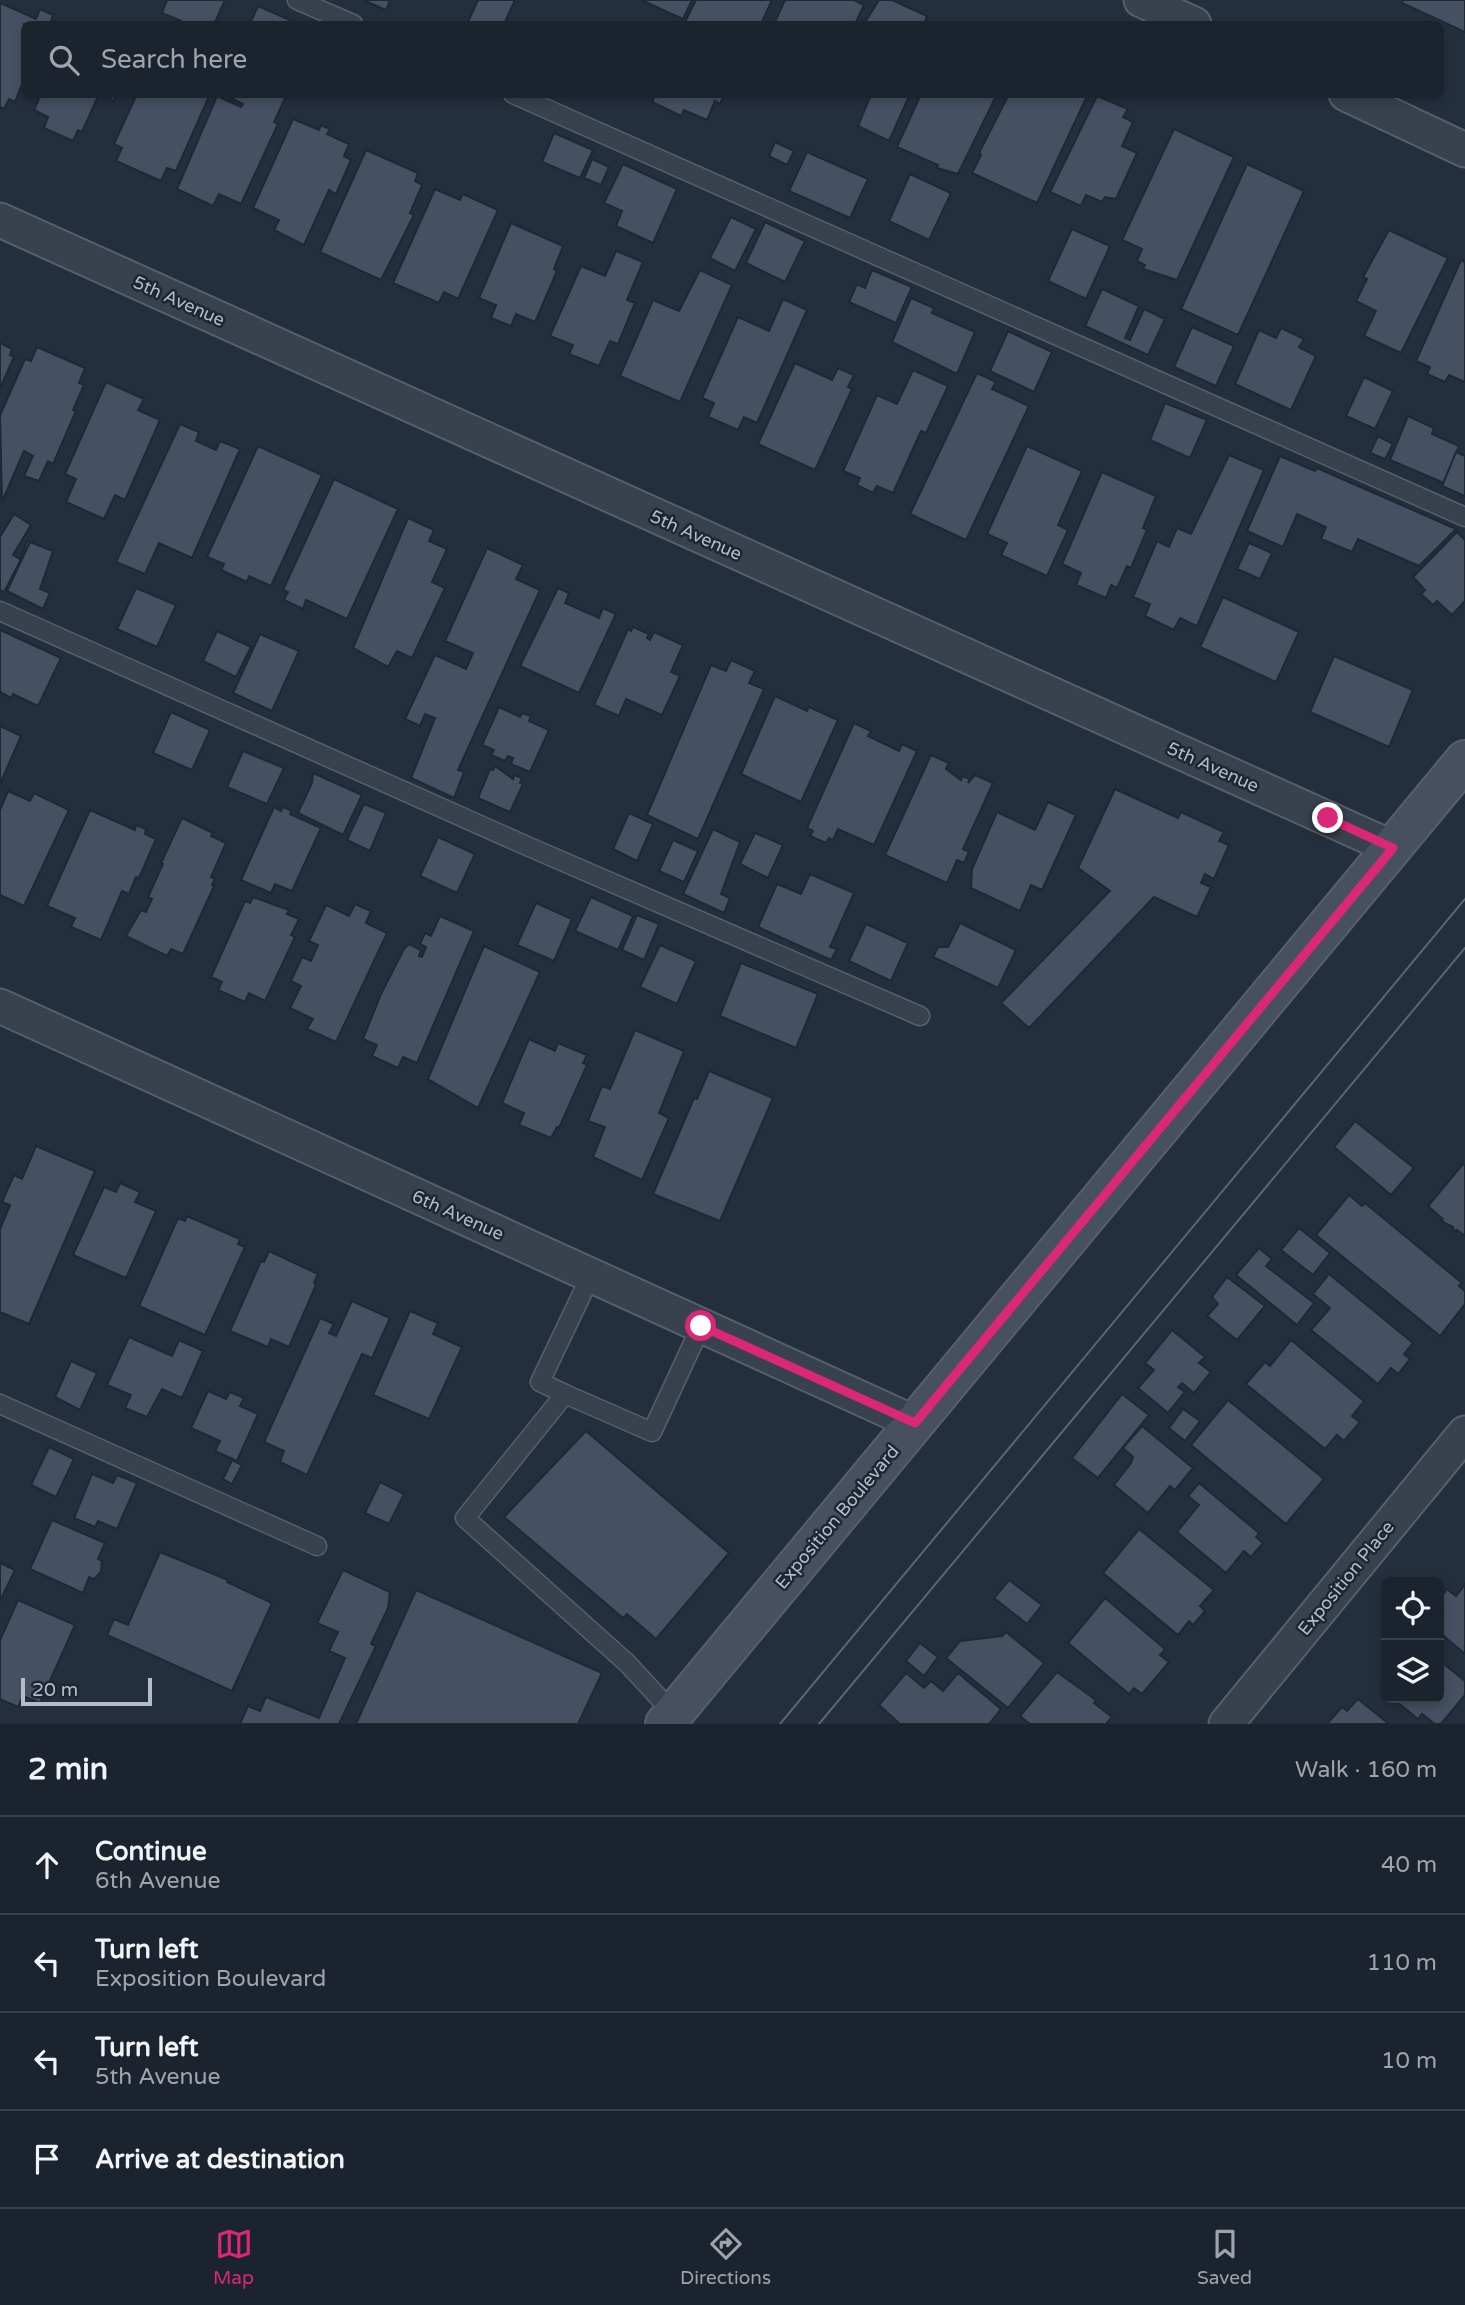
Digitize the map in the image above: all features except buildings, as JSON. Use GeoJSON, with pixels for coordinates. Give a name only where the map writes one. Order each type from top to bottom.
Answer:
{"type":"FeatureCollection","features":[{"type":"Feature","properties":{"kind":"street"},"geometry":{"type":"LineString","coordinates":[[1141,0],[1187,21]]}},
{"type":"Feature","properties":{"kind":"street"},"geometry":{"type":"LineString","coordinates":[[1355,98],[1465,149]]}},
{"type":"Feature","properties":{"kind":"street","name":"5th Avenue"},"geometry":{"type":"LineString","coordinates":[[0,220],[1393,848]]}},
{"type":"Feature","properties":{"kind":"street","name":"Exposition Boulevard"},"geometry":{"type":"LineString","coordinates":[[669,1719],[1465,760]]}},
{"type":"Feature","properties":{"kind":"street","name":"6th Avenue"},"geometry":{"type":"LineString","coordinates":[[0,1006],[915,1423]]}},
{"type":"Feature","properties":{"kind":"street","name":"Exposition Place"},"geometry":{"type":"LineString","coordinates":[[1226,1724],[1465,1433]]}},
{"type":"Feature","properties":{"kind":"lane"},"geometry":{"type":"LineString","coordinates":[[297,0],[346,21]]}},
{"type":"Feature","properties":{"kind":"lane"},"geometry":{"type":"LineString","coordinates":[[522,98],[1465,517]]}},
{"type":"Feature","properties":{"kind":"lane"},"geometry":{"type":"LineString","coordinates":[[0,611],[527,846],[920,1016]]}},
{"type":"Feature","properties":{"kind":"lane"},"geometry":{"type":"LineString","coordinates":[[591,1275],[540,1382],[565,1394],[652,1432],[701,1326]]}},
{"type":"Feature","properties":{"kind":"lane"},"geometry":{"type":"LineString","coordinates":[[565,1394],[465,1518],[627,1663],[669,1719]]}},
{"type":"Feature","properties":{"kind":"lane"},"geometry":{"type":"LineString","coordinates":[[0,1405],[317,1546]]}},
{"type":"Feature","properties":{"kind":"tram line"},"geometry":{"type":"LineString","coordinates":[[780,1724],[1465,899]]}},
{"type":"Feature","properties":{"kind":"tram line"},"geometry":{"type":"LineString","coordinates":[[819,1724],[1465,948]]}},
{"type":"Feature","properties":{"kind":"route"},"geometry":{"type":"LineString","coordinates":[[701,1326],[915,1423],[1393,848],[1328,818]]}}]}
